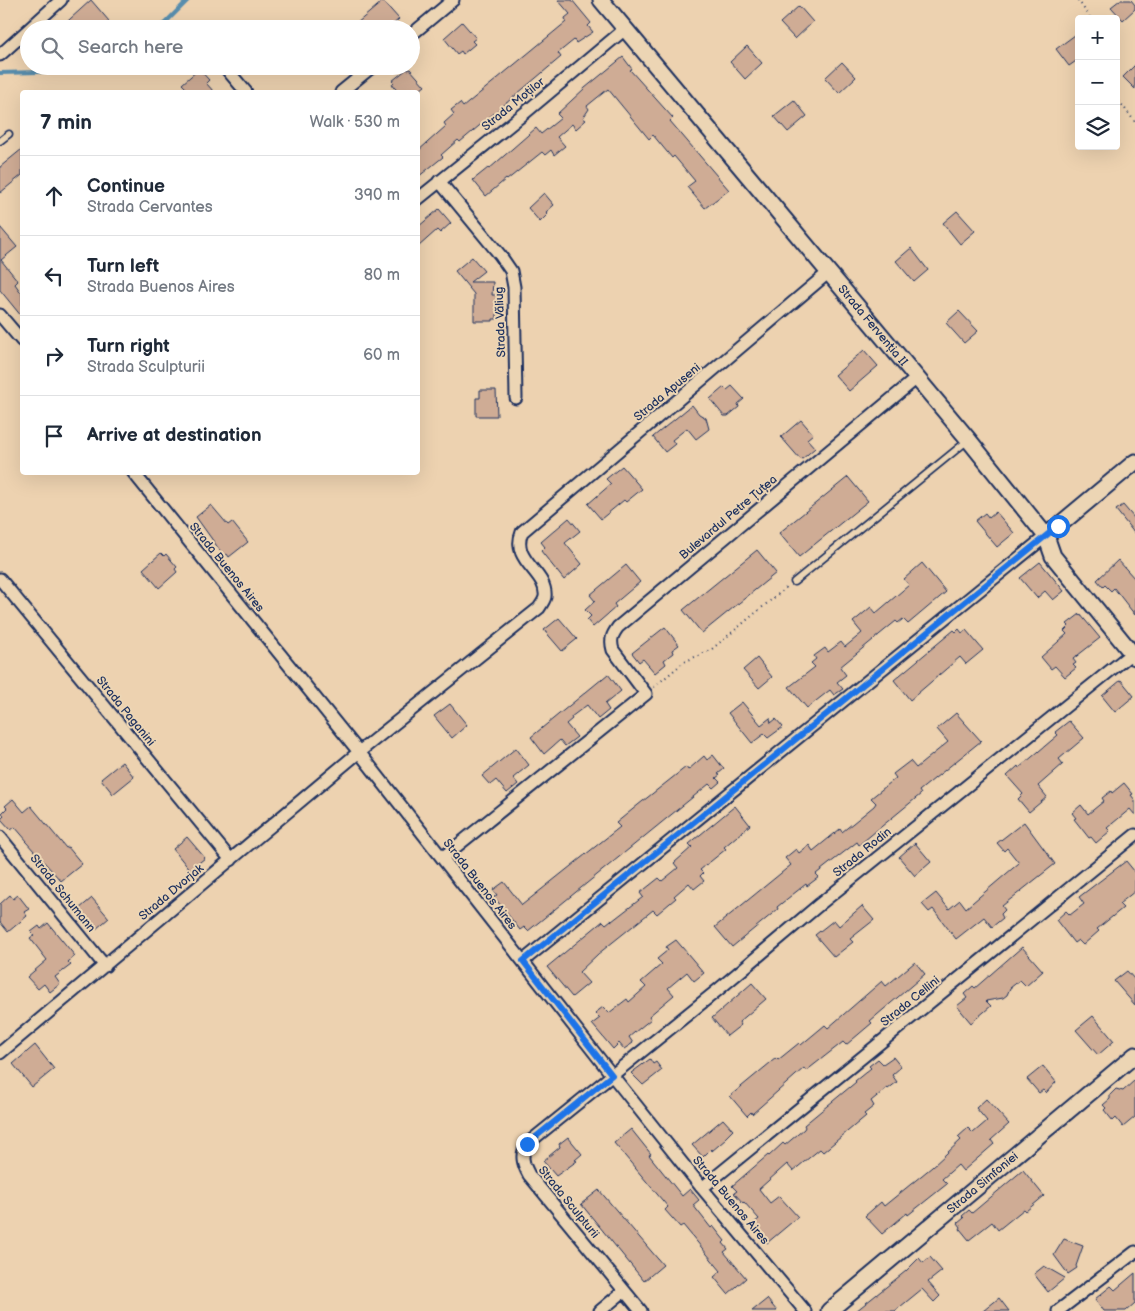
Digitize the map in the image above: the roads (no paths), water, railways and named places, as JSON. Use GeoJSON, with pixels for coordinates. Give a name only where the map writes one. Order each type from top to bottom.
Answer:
{"type":"FeatureCollection","features":[{"type":"Feature","properties":{"kind":"street"},"geometry":{"type":"LineString","coordinates":[[39,20],[61,0]]}},
{"type":"Feature","properties":{"kind":"street"},"geometry":{"type":"LineString","coordinates":[[420,28],[453,0]]}},
{"type":"Feature","properties":{"kind":"street","name":"Strada Fervenția II"},"geometry":{"type":"LineString","coordinates":[[601,0],[918,377],[1046,536],[1052,556],[1133,655]]}},
{"type":"Feature","properties":{"kind":"street","name":"Strada Moților"},"geometry":{"type":"LineString","coordinates":[[420,197],[625,29]]}},
{"type":"Feature","properties":{"kind":"street"},"geometry":{"type":"LineString","coordinates":[[0,55],[20,37]]}},
{"type":"Feature","properties":{"kind":"street"},"geometry":{"type":"LineString","coordinates":[[232,75],[244,90]]}},
{"type":"Feature","properties":{"kind":"street"},"geometry":{"type":"LineString","coordinates":[[343,90],[362,75]]}},
{"type":"Feature","properties":{"kind":"street","name":"Strada Văliug"},"geometry":{"type":"LineString","coordinates":[[439,181],[511,271],[514,287],[516,398]]}},
{"type":"Feature","properties":{"kind":"street","name":"Strada Apuseni"},"geometry":{"type":"LineString","coordinates":[[522,532],[829,272]]}},
{"type":"Feature","properties":{"kind":"street"},"geometry":{"type":"LineString","coordinates":[[0,315],[20,339]]}},
{"type":"Feature","properties":{"kind":"street","name":"Bulevardul Petre Țuțea"},"geometry":{"type":"LineString","coordinates":[[442,858],[646,694],[613,650],[611,643],[612,634],[618,627],[918,377]]}},
{"type":"Feature","properties":{"kind":"street"},"geometry":{"type":"LineString","coordinates":[[523,961],[1135,462]]}},
{"type":"Feature","properties":{"kind":"street","name":"Strada Buenos Aires"},"geometry":{"type":"LineString","coordinates":[[135,475],[359,752],[702,1188],[805,1311]]}},
{"type":"Feature","properties":{"kind":"street","name":"Strada Dvorjak"},"geometry":{"type":"LineString","coordinates":[[0,1053],[359,752],[539,608],[545,598],[544,586],[520,551],[518,541],[522,532]]}},
{"type":"Feature","properties":{"kind":"street","name":"Strada Paganini"},"geometry":{"type":"LineString","coordinates":[[0,579],[231,860]]}},
{"type":"Feature","properties":{"kind":"street","name":"Strada Rodin"},"geometry":{"type":"LineString","coordinates":[[612,1075],[820,904],[1133,655]]}},
{"type":"Feature","properties":{"kind":"street","name":"Strada Cellini"},"geometry":{"type":"LineString","coordinates":[[702,1188],[1135,835]]}},
{"type":"Feature","properties":{"kind":"street","name":"Strada Schumann"},"geometry":{"type":"LineString","coordinates":[[0,837],[105,966]]}},
{"type":"Feature","properties":{"kind":"street","name":"Strada Simfoniei"},"geometry":{"type":"LineString","coordinates":[[838,1308],[1135,1055]]}},
{"type":"Feature","properties":{"kind":"street","name":"Strada Sculpturii"},"geometry":{"type":"LineString","coordinates":[[612,1075],[527,1144],[522,1156],[523,1165],[529,1175],[641,1311]]}},
{"type":"Feature","properties":{"kind":"street"},"geometry":{"type":"LineString","coordinates":[[1058,1311],[1135,1252]]}},
{"type":"Feature","properties":{"kind":"street"},"geometry":{"type":"LineString","coordinates":[[600,1311],[624,1291]]}},
{"type":"Feature","properties":{"kind":"lane"},"geometry":{"type":"LineString","coordinates":[[0,140],[9,134]]}},
{"type":"Feature","properties":{"kind":"lane"},"geometry":{"type":"LineString","coordinates":[[794,582],[968,439]]}},
{"type":"Feature","properties":{"kind":"waterway"},"geometry":{"type":"LineString","coordinates":[[168,20],[188,0]]}},
{"type":"Feature","properties":{"kind":"waterway"},"geometry":{"type":"LineString","coordinates":[[0,73],[20,72]]}}]}
